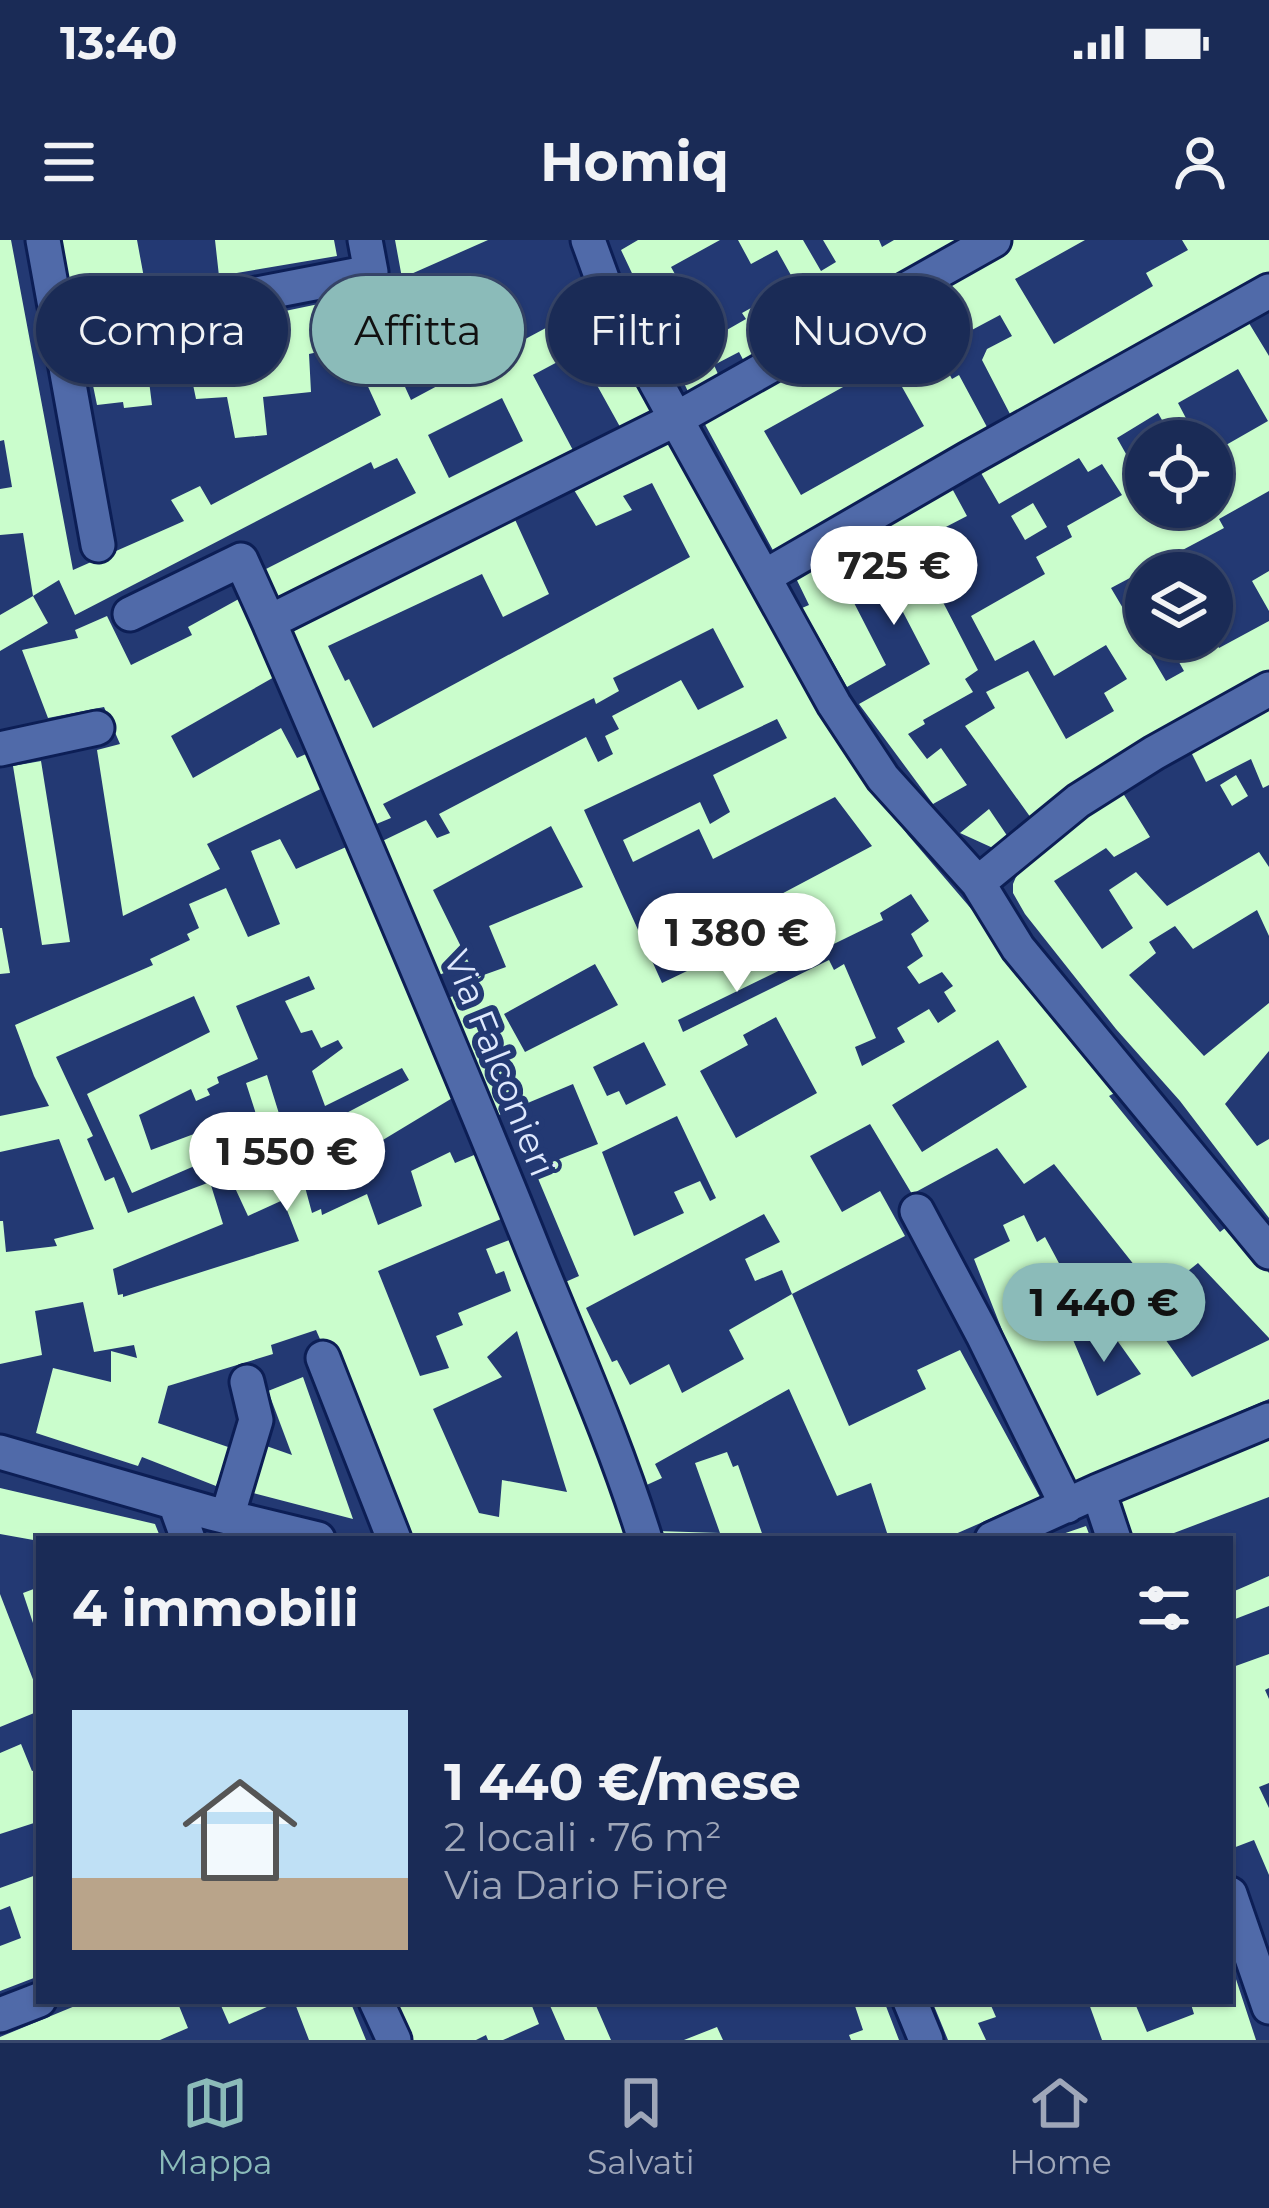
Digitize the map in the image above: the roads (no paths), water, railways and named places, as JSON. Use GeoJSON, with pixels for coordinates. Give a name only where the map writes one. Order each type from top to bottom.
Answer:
{"type":"FeatureCollection","features":[{"type":"Feature","properties":{"kind":"street"},"geometry":{"type":"LineString","coordinates":[[43,240],[50,276]]}},
{"type":"Feature","properties":{"kind":"street"},"geometry":{"type":"LineString","coordinates":[[288,288],[371,272],[365,240]]}},
{"type":"Feature","properties":{"kind":"street"},"geometry":{"type":"LineString","coordinates":[[588,240],[608,295],[834,704],[883,778],[978,883],[1018,948],[1269,1252]]}},
{"type":"Feature","properties":{"kind":"street"},"geometry":{"type":"LineString","coordinates":[[269,622],[676,419],[994,240]]}},
{"type":"Feature","properties":{"kind":"street"},"geometry":{"type":"LineString","coordinates":[[764,577],[1269,290]]}},
{"type":"Feature","properties":{"kind":"street"},"geometry":{"type":"LineString","coordinates":[[69,384],[98,545]]}},
{"type":"Feature","properties":{"kind":"street","name":"Via Falconieri"},"geometry":{"type":"LineString","coordinates":[[130,614],[241,560],[441,1021],[598,1409],[644,1536]]}},
{"type":"Feature","properties":{"kind":"street"},"geometry":{"type":"LineString","coordinates":[[978,883],[1078,801],[1269,689]]}},
{"type":"Feature","properties":{"kind":"street"},"geometry":{"type":"LineString","coordinates":[[0,748],[97,728]]}},
{"type":"Feature","properties":{"kind":"street"},"geometry":{"type":"LineString","coordinates":[[917,1211],[1067,1506]]}},
{"type":"Feature","properties":{"kind":"street"},"geometry":{"type":"LineString","coordinates":[[323,1358],[393,1536]]}},
{"type":"Feature","properties":{"kind":"street"},"geometry":{"type":"LineString","coordinates":[[227,1517],[256,1420],[247,1382]]}},
{"type":"Feature","properties":{"kind":"street"},"geometry":{"type":"LineString","coordinates":[[999,1536],[1269,1420]]}},
{"type":"Feature","properties":{"kind":"street"},"geometry":{"type":"LineString","coordinates":[[0,1452],[306,1536]]}},
{"type":"Feature","properties":{"kind":"street"},"geometry":{"type":"LineString","coordinates":[[1098,1491],[1113,1536]]}},
{"type":"Feature","properties":{"kind":"street"},"geometry":{"type":"LineString","coordinates":[[175,1503],[187,1536]]}},
{"type":"Feature","properties":{"kind":"street"},"geometry":{"type":"LineString","coordinates":[[1233,1903],[1269,2007]]}},
{"type":"Feature","properties":{"kind":"street"},"geometry":{"type":"LineString","coordinates":[[0,2015],[36,2001]]}},
{"type":"Feature","properties":{"kind":"street"},"geometry":{"type":"LineString","coordinates":[[377,2004],[394,2040]]}},
{"type":"Feature","properties":{"kind":"street"},"geometry":{"type":"LineString","coordinates":[[911,2004],[926,2040]]}}]}
